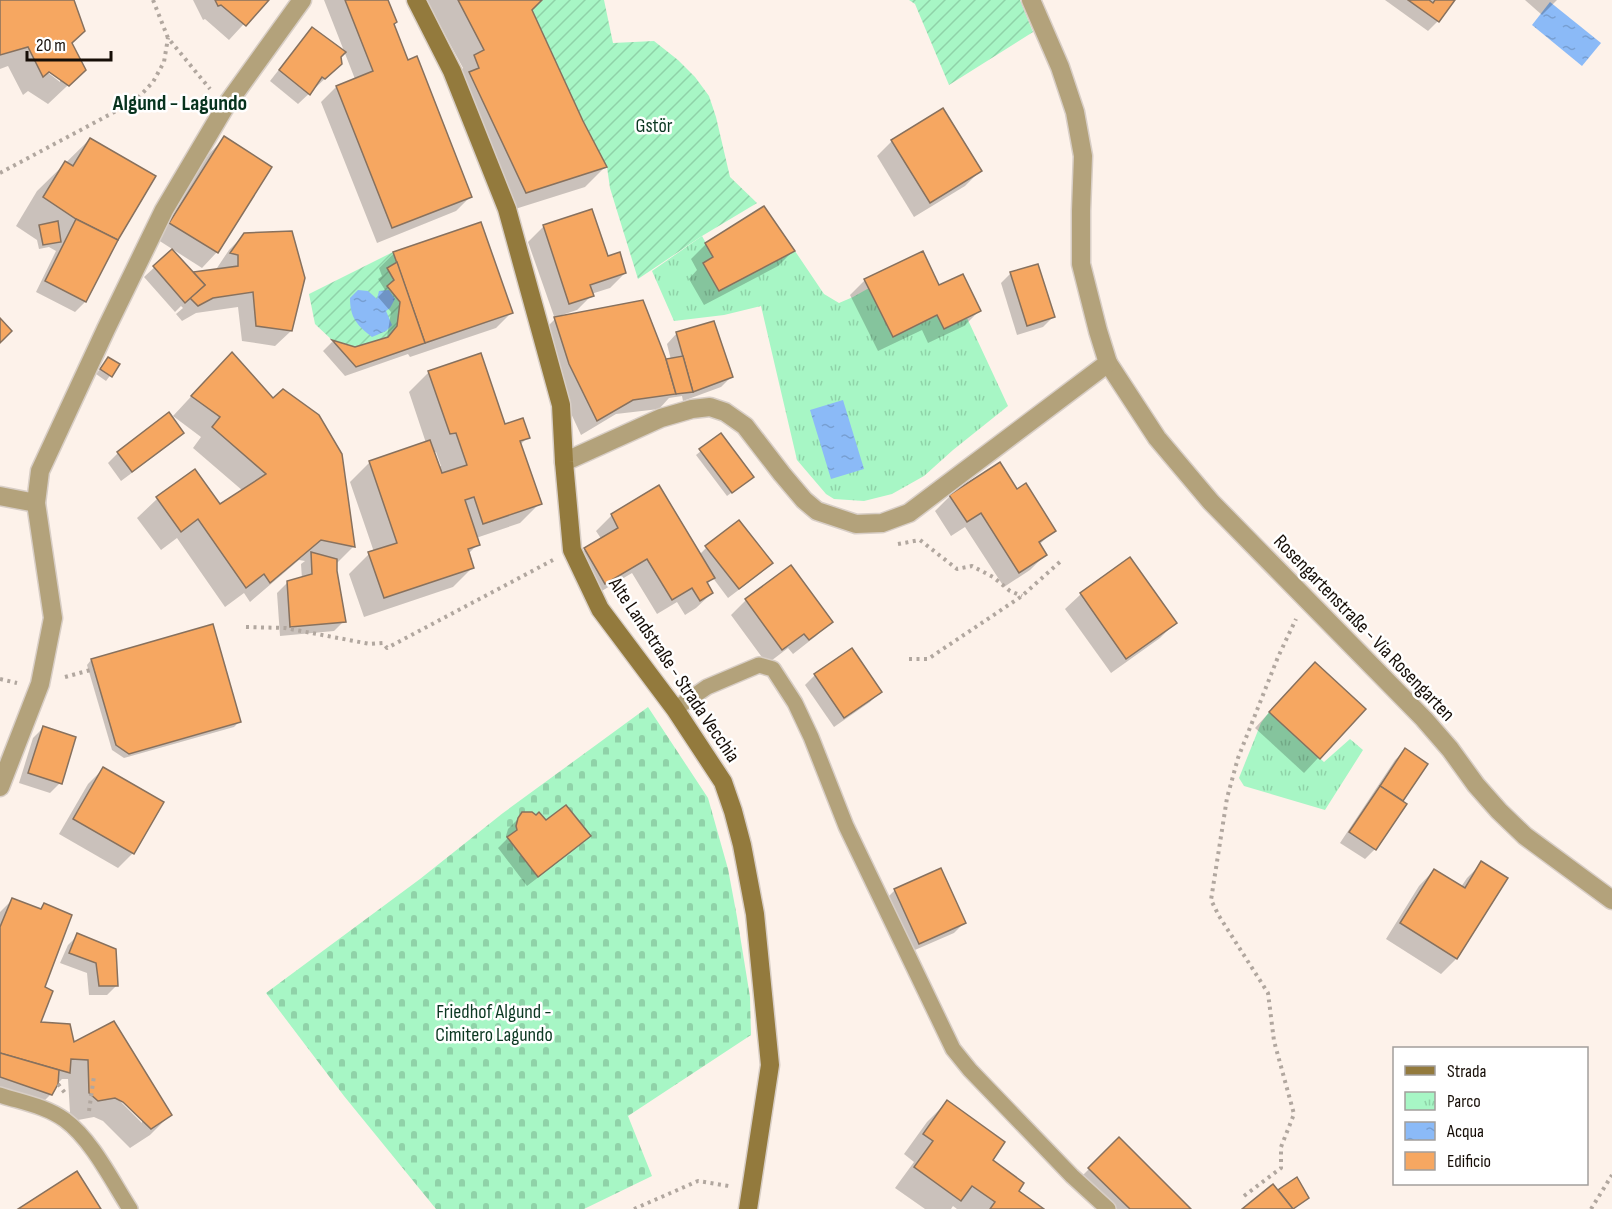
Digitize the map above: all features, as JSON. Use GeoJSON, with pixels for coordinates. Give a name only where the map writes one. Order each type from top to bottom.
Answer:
{"type":"FeatureCollection","features":[{"type":"Feature","properties":{"kind":"main road","name":"Alte Landstraße - Strada Vecchia"},"geometry":{"type":"LineString","coordinates":[[416,0],[452,71],[507,209],[559,398],[572,550],[600,609],[675,709],[723,782],[733,811],[755,914],[770,1065],[748,1209]]}},
{"type":"Feature","properties":{"kind":"street"},"geometry":{"type":"LineString","coordinates":[[0,787],[40,684],[53,618],[36,503],[40,471],[164,210],[225,107],[302,0]]}},
{"type":"Feature","properties":{"kind":"street","name":"Rosengartenstraße - Via Rosengarten"},"geometry":{"type":"LineString","coordinates":[[1031,0],[1060,67],[1075,112],[1083,156],[1081,264],[1108,363],[1157,438],[1211,502],[1424,719],[1499,812],[1525,836],[1612,900]]}},
{"type":"Feature","properties":{"kind":"street"},"geometry":{"type":"LineString","coordinates":[[564,462],[661,418],[692,409],[710,407],[725,412],[745,426],[804,500],[817,511],[856,524],[882,523],[909,513],[1108,363]]}},
{"type":"Feature","properties":{"kind":"street"},"geometry":{"type":"LineString","coordinates":[[0,496],[36,503]]}},
{"type":"Feature","properties":{"kind":"lane"},"geometry":{"type":"LineString","coordinates":[[675,709],[707,687],[759,665],[773,669],[795,703],[846,826],[953,1049],[970,1070],[1072,1176],[1108,1209]]}},
{"type":"Feature","properties":{"kind":"lane"},"geometry":{"type":"LineString","coordinates":[[0,1095],[43,1108],[65,1120],[91,1148],[130,1209]]}},
{"type":"Feature","properties":{"kind":"path"},"geometry":{"type":"LineString","coordinates":[[153,0],[168,38],[225,107]]}},
{"type":"Feature","properties":{"kind":"path"},"geometry":{"type":"LineString","coordinates":[[0,173],[135,101],[153,82],[164,62],[168,38]]}},
{"type":"Feature","properties":{"kind":"path"},"geometry":{"type":"LineString","coordinates":[[897,544],[920,540],[957,569],[972,566],[1010,591],[1022,596]]}},
{"type":"Feature","properties":{"kind":"path"},"geometry":{"type":"LineString","coordinates":[[246,627],[285,628],[370,644],[383,642],[387,648],[572,550]]}},
{"type":"Feature","properties":{"kind":"path"},"geometry":{"type":"LineString","coordinates":[[909,658],[928,658],[1022,596],[1062,560]]}},
{"type":"Feature","properties":{"kind":"path"},"geometry":{"type":"LineString","coordinates":[[1244,1196],[1281,1168],[1281,1147],[1294,1114],[1274,1041],[1268,993],[1211,900],[1227,798],[1238,758],[1278,657],[1305,599]]}},
{"type":"Feature","properties":{"kind":"path"},"geometry":{"type":"LineString","coordinates":[[89,1111],[94,1076]]}},
{"type":"Feature","properties":{"kind":"path"},"geometry":{"type":"LineString","coordinates":[[1591,1209],[1612,1175]]}},
{"type":"Feature","properties":{"kind":"path"},"geometry":{"type":"LineString","coordinates":[[634,1209],[698,1181],[750,1190]]}},
{"type":"Feature","properties":{"kind":"green space","name":"Gstör"},"geometry":{"type":"Polygon","coordinates":[[[542,0],[604,0],[613,43],[654,41],[678,60],[709,96],[730,177],[757,203],[638,279],[610,188],[607,167],[583,121],[532,10],[542,0]]]}},
{"type":"Feature","properties":{"kind":"green space"},"geometry":{"type":"Polygon","coordinates":[[[909,0],[1020,0],[1033,32],[949,85],[915,4],[909,0]]]}},
{"type":"Feature","properties":{"kind":"green space"},"geometry":{"type":"Polygon","coordinates":[[[702,236],[713,256],[703,263],[719,291],[795,251],[824,294],[839,303],[869,288],[893,337],[937,315],[944,329],[967,318],[1008,406],[924,476],[892,494],[864,501],[834,499],[826,494],[797,460],[761,306],[724,315],[674,321],[652,271],[702,236]]]}},
{"type":"Feature","properties":{"kind":"green space"},"geometry":{"type":"Polygon","coordinates":[[[393,252],[397,262],[387,268],[394,280],[387,286],[400,302],[397,326],[388,337],[355,347],[332,340],[315,324],[309,294],[393,252]]]}},
{"type":"Feature","properties":{"kind":"green space","name":"Friedhof Algund - Cimitero Lagundo"},"geometry":{"type":"Polygon","coordinates":[[[648,707],[708,798],[728,869],[737,917],[750,997],[751,1035],[628,1116],[652,1176],[584,1209],[436,1209],[344,1096],[266,993],[420,879],[503,813],[648,707]]]}},
{"type":"Feature","properties":{"kind":"green space"},"geometry":{"type":"Polygon","coordinates":[[[1269,712],[1324,762],[1350,739],[1363,750],[1325,810],[1244,786],[1239,778],[1261,723],[1269,712]]]}},
{"type":"Feature","properties":{"kind":"water"},"geometry":{"type":"Polygon","coordinates":[[[1550,2],[1601,43],[1582,66],[1532,25],[1550,2]]]}},
{"type":"Feature","properties":{"kind":"water"},"geometry":{"type":"Polygon","coordinates":[[[358,290],[368,291],[377,299],[379,291],[389,290],[395,299],[386,311],[392,325],[386,331],[372,337],[355,320],[351,311],[350,298],[358,290]]]}},
{"type":"Feature","properties":{"kind":"water"},"geometry":{"type":"Polygon","coordinates":[[[843,400],[864,469],[831,479],[810,410],[843,400]]]}},
{"type":"Feature","properties":{"kind":"building"},"geometry":{"type":"Polygon","coordinates":[[[0,0],[74,0],[85,31],[72,43],[86,70],[69,86],[49,72],[43,77],[28,47],[0,55],[0,0]]]}},
{"type":"Feature","properties":{"kind":"building"},"geometry":{"type":"Polygon","coordinates":[[[215,0],[269,0],[246,26],[221,5],[218,6],[215,0]]]}},
{"type":"Feature","properties":{"kind":"building"},"geometry":{"type":"Polygon","coordinates":[[[345,0],[388,0],[397,22],[394,24],[408,60],[417,56],[472,197],[392,228],[336,86],[373,71],[345,0]]]}},
{"type":"Feature","properties":{"kind":"building"},"geometry":{"type":"Polygon","coordinates":[[[458,0],[542,0],[532,10],[583,121],[607,167],[526,193],[469,72],[479,68],[474,55],[484,50],[458,0]]]}},
{"type":"Feature","properties":{"kind":"building"},"geometry":{"type":"Polygon","coordinates":[[[1408,0],[1429,0],[1433,3],[1435,0],[1455,0],[1439,22],[1408,0]]]}},
{"type":"Feature","properties":{"kind":"building"},"geometry":{"type":"Polygon","coordinates":[[[312,27],[346,52],[341,57],[342,64],[325,79],[322,77],[310,95],[279,70],[312,27]]]}},
{"type":"Feature","properties":{"kind":"building"},"geometry":{"type":"Polygon","coordinates":[[[943,108],[982,171],[930,203],[891,140],[943,108]]]}},
{"type":"Feature","properties":{"kind":"building"},"geometry":{"type":"Polygon","coordinates":[[[224,136],[272,167],[218,253],[169,223],[224,136]]]}},
{"type":"Feature","properties":{"kind":"building"},"geometry":{"type":"Polygon","coordinates":[[[90,138],[156,176],[118,240],[76,219],[43,197],[65,161],[73,166],[90,138]]]}},
{"type":"Feature","properties":{"kind":"building"},"geometry":{"type":"Polygon","coordinates":[[[764,206],[795,251],[719,291],[703,263],[713,257],[705,243],[764,206]]]}},
{"type":"Feature","properties":{"kind":"building"},"geometry":{"type":"Polygon","coordinates":[[[592,209],[608,256],[620,252],[626,273],[590,285],[594,296],[569,304],[543,225],[592,209]]]}},
{"type":"Feature","properties":{"kind":"building"},"geometry":{"type":"Polygon","coordinates":[[[76,219],[118,240],[86,302],[45,281],[76,219]]]}},
{"type":"Feature","properties":{"kind":"building"},"geometry":{"type":"Polygon","coordinates":[[[58,221],[61,242],[43,245],[39,225],[58,221]]]}},
{"type":"Feature","properties":{"kind":"building"},"geometry":{"type":"Polygon","coordinates":[[[481,222],[513,313],[425,343],[393,252],[481,222]]]}},
{"type":"Feature","properties":{"kind":"building"},"geometry":{"type":"Polygon","coordinates":[[[292,231],[305,278],[292,331],[256,326],[253,292],[213,298],[198,306],[190,298],[205,285],[193,272],[238,266],[238,255],[230,253],[244,233],[292,231]]]}},
{"type":"Feature","properties":{"kind":"building"},"geometry":{"type":"Polygon","coordinates":[[[172,249],[205,285],[185,303],[153,266],[172,249]]]}},
{"type":"Feature","properties":{"kind":"building"},"geometry":{"type":"Polygon","coordinates":[[[923,251],[939,285],[963,274],[981,311],[944,329],[937,315],[893,337],[864,279],[923,251]]]}},
{"type":"Feature","properties":{"kind":"building"},"geometry":{"type":"Polygon","coordinates":[[[397,262],[425,343],[356,367],[332,340],[355,347],[388,337],[397,326],[400,302],[387,286],[394,280],[387,268],[397,262]]]}},
{"type":"Feature","properties":{"kind":"building"},"geometry":{"type":"Polygon","coordinates":[[[1038,264],[1055,317],[1027,326],[1010,272],[1038,264]]]}},
{"type":"Feature","properties":{"kind":"building"},"geometry":{"type":"Polygon","coordinates":[[[643,300],[666,359],[676,394],[633,400],[597,421],[569,364],[554,317],[643,300]]]}},
{"type":"Feature","properties":{"kind":"building"},"geometry":{"type":"Polygon","coordinates":[[[0,318],[12,331],[0,343],[0,318]]]}},
{"type":"Feature","properties":{"kind":"building"},"geometry":{"type":"Polygon","coordinates":[[[714,321],[733,377],[693,392],[676,332],[714,321]]]}},
{"type":"Feature","properties":{"kind":"building"},"geometry":{"type":"Polygon","coordinates":[[[232,352],[273,398],[283,389],[319,415],[342,454],[355,547],[321,540],[270,583],[264,574],[246,588],[198,519],[181,532],[156,497],[195,469],[220,504],[266,474],[212,427],[220,417],[191,396],[232,352]]]}},
{"type":"Feature","properties":{"kind":"building"},"geometry":{"type":"Polygon","coordinates":[[[481,353],[505,424],[523,418],[530,438],[520,441],[542,504],[483,524],[474,497],[465,500],[480,545],[468,549],[474,568],[384,598],[368,552],[397,543],[369,461],[430,440],[442,473],[467,465],[456,433],[450,434],[428,371],[481,353]]]}},
{"type":"Feature","properties":{"kind":"building"},"geometry":{"type":"Polygon","coordinates":[[[683,356],[693,392],[676,394],[666,359],[683,356]]]}},
{"type":"Feature","properties":{"kind":"building"},"geometry":{"type":"Polygon","coordinates":[[[108,357],[120,364],[112,377],[100,369],[108,357]]]}},
{"type":"Feature","properties":{"kind":"building"},"geometry":{"type":"Polygon","coordinates":[[[169,412],[184,433],[132,472],[117,452],[169,412]]]}},
{"type":"Feature","properties":{"kind":"building"},"geometry":{"type":"Polygon","coordinates":[[[721,433],[754,477],[732,493],[699,449],[721,433]]]}},
{"type":"Feature","properties":{"kind":"building"},"geometry":{"type":"Polygon","coordinates":[[[1000,462],[1017,489],[1026,483],[1056,531],[1039,542],[1047,555],[1019,573],[981,513],[967,522],[949,495],[1000,462]]]}},
{"type":"Feature","properties":{"kind":"building"},"geometry":{"type":"Polygon","coordinates":[[[659,485],[715,578],[707,582],[713,593],[700,601],[692,588],[672,600],[647,559],[605,584],[584,548],[618,528],[611,514],[659,485]]]}},
{"type":"Feature","properties":{"kind":"building"},"geometry":{"type":"Polygon","coordinates":[[[739,520],[773,563],[739,589],[705,546],[739,520]]]}},
{"type":"Feature","properties":{"kind":"building"},"geometry":{"type":"Polygon","coordinates":[[[311,552],[337,559],[346,622],[290,627],[287,581],[312,574],[311,552]]]}},
{"type":"Feature","properties":{"kind":"building"},"geometry":{"type":"Polygon","coordinates":[[[1130,557],[1177,623],[1126,659],[1080,593],[1130,557]]]}},
{"type":"Feature","properties":{"kind":"building"},"geometry":{"type":"Polygon","coordinates":[[[791,565],[833,622],[809,640],[804,634],[782,650],[745,599],[791,565]]]}},
{"type":"Feature","properties":{"kind":"building"},"geometry":{"type":"Polygon","coordinates":[[[213,624],[241,722],[129,754],[116,745],[91,659],[213,624]]]}},
{"type":"Feature","properties":{"kind":"building"},"geometry":{"type":"Polygon","coordinates":[[[852,648],[882,692],[844,718],[814,674],[852,648]]]}},
{"type":"Feature","properties":{"kind":"building"},"geometry":{"type":"Polygon","coordinates":[[[1315,662],[1366,709],[1320,759],[1269,712],[1315,662]]]}},
{"type":"Feature","properties":{"kind":"building"},"geometry":{"type":"Polygon","coordinates":[[[43,726],[76,737],[62,784],[28,773],[43,726]]]}},
{"type":"Feature","properties":{"kind":"building"},"geometry":{"type":"Polygon","coordinates":[[[1405,748],[1428,764],[1403,801],[1380,786],[1405,748]]]}},
{"type":"Feature","properties":{"kind":"building"},"geometry":{"type":"Polygon","coordinates":[[[103,767],[164,802],[134,854],[73,819],[103,767]]]}},
{"type":"Feature","properties":{"kind":"building"},"geometry":{"type":"Polygon","coordinates":[[[1380,786],[1407,804],[1376,850],[1349,832],[1380,786]]]}},
{"type":"Feature","properties":{"kind":"building"},"geometry":{"type":"Polygon","coordinates":[[[566,805],[591,836],[538,877],[507,837],[517,830],[518,818],[522,812],[532,812],[536,815],[539,812],[546,820],[566,805]]]}},
{"type":"Feature","properties":{"kind":"building"},"geometry":{"type":"Polygon","coordinates":[[[1481,861],[1508,878],[1457,959],[1400,923],[1434,869],[1465,888],[1481,861]]]}},
{"type":"Feature","properties":{"kind":"building"},"geometry":{"type":"Polygon","coordinates":[[[941,868],[966,923],[919,944],[894,889],[941,868]]]}},
{"type":"Feature","properties":{"kind":"building"},"geometry":{"type":"Polygon","coordinates":[[[12,898],[41,909],[44,903],[72,915],[45,987],[53,991],[41,1022],[70,1024],[74,1042],[114,1021],[172,1115],[151,1129],[123,1102],[115,1098],[98,1101],[89,1093],[88,1060],[71,1059],[70,1073],[0,1053],[0,927],[12,898]]]}},
{"type":"Feature","properties":{"kind":"building"},"geometry":{"type":"Polygon","coordinates":[[[77,933],[116,949],[118,986],[99,986],[96,963],[69,953],[77,933]]]}},
{"type":"Feature","properties":{"kind":"building"},"geometry":{"type":"Polygon","coordinates":[[[0,1053],[59,1070],[58,1084],[52,1095],[0,1077],[0,1053]]]}},
{"type":"Feature","properties":{"kind":"building"},"geometry":{"type":"Polygon","coordinates":[[[947,1100],[1005,1142],[993,1160],[1024,1183],[1019,1191],[1044,1209],[990,1209],[995,1202],[972,1186],[961,1201],[914,1167],[933,1141],[923,1134],[947,1100]]]}},
{"type":"Feature","properties":{"kind":"building"},"geometry":{"type":"Polygon","coordinates":[[[1119,1137],[1191,1209],[1130,1209],[1088,1168],[1119,1137]]]}},
{"type":"Feature","properties":{"kind":"building"},"geometry":{"type":"Polygon","coordinates":[[[77,1171],[101,1209],[18,1209],[77,1171]]]}},
{"type":"Feature","properties":{"kind":"building"},"geometry":{"type":"Polygon","coordinates":[[[1297,1177],[1309,1198],[1293,1209],[1278,1190],[1297,1177]]]}},
{"type":"Feature","properties":{"kind":"building"},"geometry":{"type":"Polygon","coordinates":[[[1273,1184],[1293,1209],[1242,1209],[1273,1184]]]}},
{"type":"Feature","properties":{"kind":"district","name":"Algund - Lagundo"},"geometry":{"type":"Point","coordinates":[180,103]}}]}
